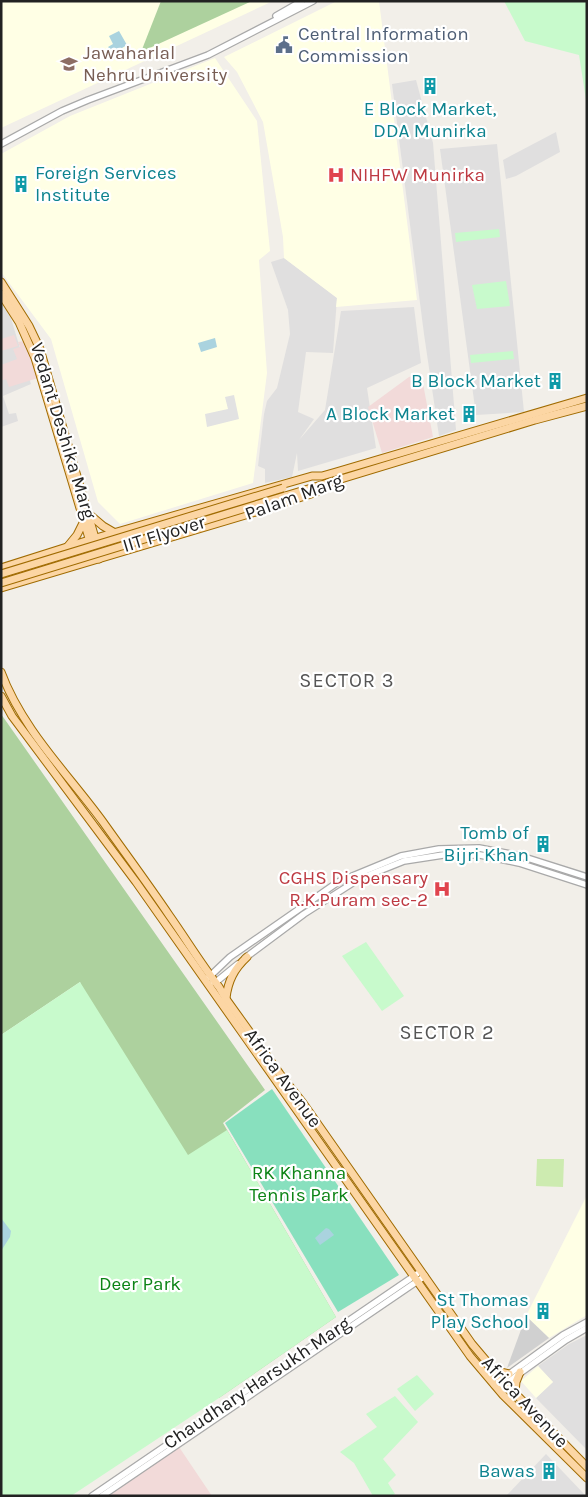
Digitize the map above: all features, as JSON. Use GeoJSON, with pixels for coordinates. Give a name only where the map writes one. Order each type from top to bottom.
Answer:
{"type":"FeatureCollection","features":[{"type":"Feature","properties":{"kind":"main road","name":"Vedant Deshika Marg"},"geometry":{"type":"LineString","coordinates":[[1,282],[25,319],[40,349],[88,512],[97,560]]}},
{"type":"Feature","properties":{"kind":"main road","name":"Vedant Deshika Marg"},"geometry":{"type":"LineString","coordinates":[[1,294],[18,322],[35,358],[84,521],[92,539]]}},
{"type":"Feature","properties":{"kind":"main road","name":"Palam Marg"},"geometry":{"type":"LineString","coordinates":[[1,568],[143,524],[312,476],[322,476],[587,398]]}},
{"type":"Feature","properties":{"kind":"main road","name":"Palam Marg"},"geometry":{"type":"LineString","coordinates":[[1,588],[311,494],[319,491],[326,484],[587,406]]}},
{"type":"Feature","properties":{"kind":"main road","name":"IIT Flyover"},"geometry":{"type":"LineString","coordinates":[[1,574],[322,476]]}},
{"type":"Feature","properties":{"kind":"main road","name":"IIT Flyover"},"geometry":{"type":"LineString","coordinates":[[1,583],[326,484]]}},
{"type":"Feature","properties":{"kind":"main road"},"geometry":{"type":"LineString","coordinates":[[88,512],[93,518],[115,533]]}},
{"type":"Feature","properties":{"kind":"main road"},"geometry":{"type":"LineString","coordinates":[[65,548],[78,535],[84,521]]}},
{"type":"Feature","properties":{"kind":"main road"},"geometry":{"type":"LineString","coordinates":[[143,524],[138,529],[137,536],[143,544],[150,544]]}},
{"type":"Feature","properties":{"kind":"main road","name":"Africa Avenue"},"geometry":{"type":"LineString","coordinates":[[1,672],[21,713],[146,880],[226,998],[280,1074],[303,1102],[472,1344],[503,1381],[587,1468]]}},
{"type":"Feature","properties":{"kind":"main road","name":"Africa Avenue"},"geometry":{"type":"LineString","coordinates":[[1,696],[12,716],[136,882],[470,1356],[496,1387],[587,1478]]}},
{"type":"Feature","properties":{"kind":"main road"},"geometry":{"type":"LineString","coordinates":[[226,998],[229,981],[233,972],[247,957]]}},
{"type":"Feature","properties":{"kind":"main road"},"geometry":{"type":"LineString","coordinates":[[402,1244],[410,1250],[427,1273],[438,1289],[438,1295]]}},
{"type":"Feature","properties":{"kind":"main road"},"geometry":{"type":"LineString","coordinates":[[494,1370],[509,1374]]}},
{"type":"Feature","properties":{"kind":"main road"},"geometry":{"type":"LineString","coordinates":[[515,1392],[520,1372]]}},
{"type":"Feature","properties":{"kind":"street"},"geometry":{"type":"LineString","coordinates":[[1,141],[88,98],[216,47],[302,1]]}},
{"type":"Feature","properties":{"kind":"street"},"geometry":{"type":"LineString","coordinates":[[174,65],[208,54],[313,1]]}},
{"type":"Feature","properties":{"kind":"street"},"geometry":{"type":"LineString","coordinates":[[1,144],[21,131]]}},
{"type":"Feature","properties":{"kind":"street"},"geometry":{"type":"LineString","coordinates":[[213,979],[230,957],[338,882],[401,856],[439,849],[479,848],[521,856],[587,877]]}},
{"type":"Feature","properties":{"kind":"street"},"geometry":{"type":"LineString","coordinates":[[204,980],[213,979],[247,957],[304,914],[359,878],[404,861],[443,855],[480,855],[519,863],[587,885]]}},
{"type":"Feature","properties":{"kind":"street","name":"Chaudhary Harsukh Marg"},"geometry":{"type":"LineString","coordinates":[[92,1496],[424,1273]]}},
{"type":"Feature","properties":{"kind":"street","name":"Chaudhary Harsukh Marg"},"geometry":{"type":"LineString","coordinates":[[102,1496],[416,1278]]}},
{"type":"Feature","properties":{"kind":"street"},"geometry":{"type":"LineString","coordinates":[[496,1387],[509,1374],[563,1335],[587,1322]]}},
{"type":"Feature","properties":{"kind":"street"},"geometry":{"type":"LineString","coordinates":[[503,1381],[587,1328]]}},
{"type":"Feature","properties":{"kind":"shaded area","name":"Jawaharlal Nehru University"},"geometry":{"type":"Polygon","coordinates":[[[1,1],[273,1],[1,128],[1,1]]]}},
{"type":"Feature","properties":{"kind":"shaded area"},"geometry":{"type":"Polygon","coordinates":[[[337,1],[379,1],[417,300],[336,307],[337,298],[284,258],[283,237],[263,122],[237,72],[224,57],[337,1]]]}},
{"type":"Feature","properties":{"kind":"shaded area"},"geometry":{"type":"Polygon","coordinates":[[[215,58],[257,121],[270,251],[259,260],[267,373],[253,483],[120,524],[98,502],[51,339],[1,272],[1,154],[70,116],[215,58]]]}},
{"type":"Feature","properties":{"kind":"shaded area"},"geometry":{"type":"Polygon","coordinates":[[[416,80],[433,143],[456,430],[439,436],[392,84],[416,80]]]}},
{"type":"Feature","properties":{"kind":"shaded area"},"geometry":{"type":"Polygon","coordinates":[[[556,132],[560,152],[516,176],[506,179],[503,160],[556,132]]]}},
{"type":"Feature","properties":{"kind":"shaded area"},"geometry":{"type":"Polygon","coordinates":[[[497,144],[524,412],[476,415],[440,149],[497,144]]]}},
{"type":"Feature","properties":{"kind":"shaded area"},"geometry":{"type":"Polygon","coordinates":[[[284,258],[337,298],[333,353],[306,352],[298,412],[314,419],[299,440],[325,410],[341,311],[414,307],[421,363],[367,388],[376,448],[298,471],[297,453],[292,477],[265,483],[265,469],[258,466],[264,414],[267,401],[277,388],[290,334],[288,310],[271,262],[284,258]]]}},
{"type":"Feature","properties":{"kind":"shaded area"},"geometry":{"type":"Polygon","coordinates":[[[1,302],[9,312],[31,384],[3,396],[9,414],[16,413],[18,421],[1,427],[1,302]]]}},
{"type":"Feature","properties":{"kind":"shaded area"},"geometry":{"type":"Polygon","coordinates":[[[14,335],[18,346],[1,351],[1,339],[14,335]]]}},
{"type":"Feature","properties":{"kind":"shaded area"},"geometry":{"type":"Polygon","coordinates":[[[24,341],[32,355],[38,378],[9,387],[6,379],[1,381],[1,365],[17,359],[13,349],[20,347],[18,342],[24,341]]]}},
{"type":"Feature","properties":{"kind":"shaded area"},"geometry":{"type":"Polygon","coordinates":[[[421,373],[433,437],[382,453],[368,407],[409,377],[421,373]]]}},
{"type":"Feature","properties":{"kind":"shaded area"},"geometry":{"type":"Polygon","coordinates":[[[234,395],[239,419],[207,427],[205,414],[228,409],[225,397],[234,395]]]}},
{"type":"Feature","properties":{"kind":"shaded area"},"geometry":{"type":"Polygon","coordinates":[[[587,1195],[587,1315],[549,1338],[526,1316],[587,1195]]]}},
{"type":"Feature","properties":{"kind":"shaded area"},"geometry":{"type":"Polygon","coordinates":[[[526,1316],[549,1338],[507,1368],[526,1316]]]}},
{"type":"Feature","properties":{"kind":"shaded area"},"geometry":{"type":"Polygon","coordinates":[[[587,1335],[587,1450],[536,1398],[553,1382],[538,1366],[569,1344],[587,1335]]]}},
{"type":"Feature","properties":{"kind":"shaded area"},"geometry":{"type":"Polygon","coordinates":[[[538,1366],[553,1382],[536,1398],[521,1381],[538,1366]]]}},
{"type":"Feature","properties":{"kind":"shaded area"},"geometry":{"type":"Polygon","coordinates":[[[179,1447],[212,1496],[108,1496],[179,1447]]]}},
{"type":"Feature","properties":{"kind":"shaded area"},"geometry":{"type":"Polygon","coordinates":[[[546,1454],[586,1496],[506,1496],[546,1454]]]}},
{"type":"Feature","properties":{"kind":"green space"},"geometry":{"type":"Polygon","coordinates":[[[161,1],[252,1],[141,52],[161,1]]]}},
{"type":"Feature","properties":{"kind":"green space"},"geometry":{"type":"Polygon","coordinates":[[[504,1],[587,1],[587,106],[579,55],[525,41],[504,1]]]}},
{"type":"Feature","properties":{"kind":"green space"},"geometry":{"type":"Polygon","coordinates":[[[499,229],[500,237],[456,242],[455,233],[499,229]]]}},
{"type":"Feature","properties":{"kind":"green space"},"geometry":{"type":"Polygon","coordinates":[[[506,281],[510,306],[477,309],[472,285],[506,281]]]}},
{"type":"Feature","properties":{"kind":"green space"},"geometry":{"type":"Polygon","coordinates":[[[513,351],[514,359],[471,363],[470,355],[513,351]]]}},
{"type":"Feature","properties":{"kind":"green space"},"geometry":{"type":"Polygon","coordinates":[[[1,714],[265,1090],[223,1123],[336,1317],[219,1398],[80,982],[1,1035],[1,714]]]}},
{"type":"Feature","properties":{"kind":"green space"},"geometry":{"type":"Polygon","coordinates":[[[366,942],[404,996],[382,1011],[342,956],[366,942]]]}},
{"type":"Feature","properties":{"kind":"green space","name":"Deer Park"},"geometry":{"type":"Polygon","coordinates":[[[80,982],[188,1155],[227,1130],[336,1317],[219,1398],[71,1496],[1,1496],[1,1035],[80,982]]]}},
{"type":"Feature","properties":{"kind":"green space","name":"RK Khanna Tennis Park"},"geometry":{"type":"Polygon","coordinates":[[[272,1089],[399,1275],[338,1312],[225,1123],[272,1089]]]}},
{"type":"Feature","properties":{"kind":"green space"},"geometry":{"type":"Polygon","coordinates":[[[537,1159],[564,1159],[563,1187],[536,1186],[537,1159]]]}},
{"type":"Feature","properties":{"kind":"green space"},"geometry":{"type":"Polygon","coordinates":[[[417,1375],[434,1394],[415,1411],[397,1389],[417,1375]]]}},
{"type":"Feature","properties":{"kind":"green space"},"geometry":{"type":"Polygon","coordinates":[[[395,1396],[418,1422],[383,1459],[396,1475],[388,1483],[395,1494],[391,1496],[373,1496],[354,1463],[340,1452],[377,1427],[366,1414],[395,1396]]]}},
{"type":"Feature","properties":{"kind":"water"},"geometry":{"type":"Polygon","coordinates":[[[119,31],[127,45],[112,54],[108,47],[113,44],[109,36],[119,31]]]}},
{"type":"Feature","properties":{"kind":"water"},"geometry":{"type":"Polygon","coordinates":[[[215,338],[217,347],[201,352],[198,343],[215,338]]]}},
{"type":"Feature","properties":{"kind":"water"},"geometry":{"type":"Polygon","coordinates":[[[1,1218],[11,1231],[10,1237],[1,1251],[1,1218]]]}},
{"type":"Feature","properties":{"kind":"water"},"geometry":{"type":"Polygon","coordinates":[[[326,1228],[334,1235],[320,1245],[315,1238],[326,1228]]]}},
{"type":"Feature","properties":{"kind":"place","name":"Central Information Commission"},"geometry":{"type":"Point","coordinates":[284,45]}},
{"type":"Feature","properties":{"kind":"place","name":"Jawaharlal Nehru University"},"geometry":{"type":"Point","coordinates":[69,64]}},
{"type":"Feature","properties":{"kind":"place","name":"E Block Market, DDA Munirka"},"geometry":{"type":"Point","coordinates":[430,86]}},
{"type":"Feature","properties":{"kind":"place","name":"NIHFW Munirka"},"geometry":{"type":"Point","coordinates":[336,175]}},
{"type":"Feature","properties":{"kind":"place","name":"Foreign Services Institute"},"geometry":{"type":"Point","coordinates":[21,184]}},
{"type":"Feature","properties":{"kind":"place","name":"B Block Market"},"geometry":{"type":"Point","coordinates":[555,381]}},
{"type":"Feature","properties":{"kind":"place","name":"A Block Market"},"geometry":{"type":"Point","coordinates":[469,414]}},
{"type":"Feature","properties":{"kind":"place","name":"Tomb of Bijri Khan"},"geometry":{"type":"Point","coordinates":[543,844]}},
{"type":"Feature","properties":{"kind":"place","name":"CGHS Dispensary R.K.Puram sec-2"},"geometry":{"type":"Point","coordinates":[442,889]}},
{"type":"Feature","properties":{"kind":"place","name":"St Thomas Play School"},"geometry":{"type":"Point","coordinates":[543,1311]}},
{"type":"Feature","properties":{"kind":"place","name":"Bawas"},"geometry":{"type":"Point","coordinates":[549,1471]}},
{"type":"Feature","properties":{"kind":"district","name":"SECTOR 3"},"geometry":{"type":"Point","coordinates":[347,680]}},
{"type":"Feature","properties":{"kind":"district","name":"SECTOR 2"},"geometry":{"type":"Point","coordinates":[447,1032]}}]}
